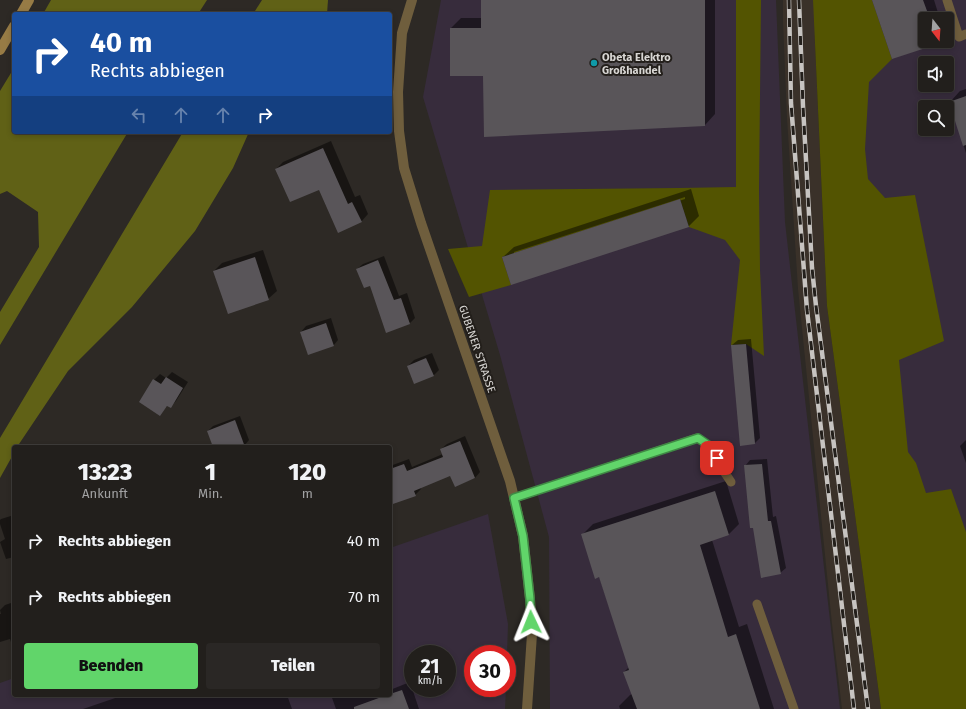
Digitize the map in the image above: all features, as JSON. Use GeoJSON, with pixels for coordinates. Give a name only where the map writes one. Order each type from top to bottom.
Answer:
{"type":"FeatureCollection","features":[{"type":"Feature","properties":{"kind":"main road"},"geometry":{"type":"LineString","coordinates":[[22,12],[29,0]]}},
{"type":"Feature","properties":{"kind":"main road"},"geometry":{"type":"LineString","coordinates":[[0,50],[12,29]]}},
{"type":"Feature","properties":{"kind":"street","name":"GUBENER STRASSE"},"geometry":{"type":"LineString","coordinates":[[412,0],[402,33],[398,92],[399,131],[404,168],[421,223],[507,473],[523,536],[530,599],[532,634],[527,709]]}},
{"type":"Feature","properties":{"kind":"lane"},"geometry":{"type":"LineString","coordinates":[[947,0],[959,36],[966,34]]}},
{"type":"Feature","properties":{"kind":"lane"},"geometry":{"type":"LineString","coordinates":[[514,498],[698,438],[714,449],[721,467],[731,482]]}},
{"type":"Feature","properties":{"kind":"lane"},"geometry":{"type":"LineString","coordinates":[[758,604],[794,709]]}},
{"type":"Feature","properties":{"kind":"shaded area"},"geometry":{"type":"Polygon","coordinates":[[[51,0],[207,0],[199,12],[44,12],[51,0]]]}},
{"type":"Feature","properties":{"kind":"shaded area"},"geometry":{"type":"Polygon","coordinates":[[[262,0],[328,0],[327,12],[254,12],[262,0]]]}},
{"type":"Feature","properties":{"kind":"shaded area"},"geometry":{"type":"Polygon","coordinates":[[[441,0],[776,0],[785,222],[840,709],[550,709],[549,537],[500,355],[423,97],[441,0]]]}},
{"type":"Feature","properties":{"kind":"shaded area"},"geometry":{"type":"Polygon","coordinates":[[[736,0],[761,0],[759,190],[760,270],[764,356],[746,344],[731,345],[740,260],[725,240],[689,227],[680,199],[502,257],[511,285],[469,297],[448,249],[482,246],[490,190],[736,187],[736,0]]]}},
{"type":"Feature","properties":{"kind":"shaded area"},"geometry":{"type":"Polygon","coordinates":[[[783,0],[813,0],[827,306],[881,709],[842,709],[798,289],[787,118],[783,0]]]}},
{"type":"Feature","properties":{"kind":"shaded area"},"geometry":{"type":"Polygon","coordinates":[[[811,0],[966,0],[966,709],[881,709],[811,0]]]}},
{"type":"Feature","properties":{"kind":"shaded area"},"geometry":{"type":"Polygon","coordinates":[[[813,0],[872,0],[892,59],[869,82],[865,149],[868,179],[885,198],[915,195],[944,341],[899,360],[908,452],[916,463],[926,493],[951,489],[966,532],[966,709],[881,709],[827,306],[813,0]]]}},
{"type":"Feature","properties":{"kind":"shaded area"},"geometry":{"type":"Polygon","coordinates":[[[12,71],[12,134],[127,134],[0,345],[0,312],[39,247],[38,212],[7,191],[0,194],[0,91],[12,71]]]}},
{"type":"Feature","properties":{"kind":"shaded area"},"geometry":{"type":"Polygon","coordinates":[[[182,134],[248,134],[233,168],[195,231],[132,307],[68,371],[18,445],[12,445],[12,457],[0,478],[0,438],[182,134]]]}},
{"type":"Feature","properties":{"kind":"shaded area"},"geometry":{"type":"Polygon","coordinates":[[[488,514],[508,624],[507,645],[464,645],[464,697],[506,697],[505,709],[0,709],[0,683],[12,679],[12,697],[392,697],[392,547],[488,514]]]}},
{"type":"Feature","properties":{"kind":"building","name":"Obeta Elektro Großhandel"},"geometry":{"type":"Polygon","coordinates":[[[481,0],[705,0],[705,126],[484,137],[483,76],[450,76],[450,28],[481,28],[481,0]]]}},
{"type":"Feature","properties":{"kind":"building"},"geometry":{"type":"Polygon","coordinates":[[[872,0],[923,0],[927,12],[918,12],[918,48],[926,48],[892,59],[872,0]]]}},
{"type":"Feature","properties":{"kind":"building"},"geometry":{"type":"Polygon","coordinates":[[[966,96],[966,145],[963,146],[954,118],[954,100],[966,96]]]}},
{"type":"Feature","properties":{"kind":"building"},"geometry":{"type":"Polygon","coordinates":[[[323,148],[348,204],[352,202],[362,222],[338,233],[319,190],[290,202],[275,169],[323,148]]]}},
{"type":"Feature","properties":{"kind":"building"},"geometry":{"type":"Polygon","coordinates":[[[680,199],[689,227],[511,285],[502,257],[680,199]]]}},
{"type":"Feature","properties":{"kind":"building"},"geometry":{"type":"Polygon","coordinates":[[[255,257],[269,300],[228,314],[213,271],[255,257]]]}},
{"type":"Feature","properties":{"kind":"building"},"geometry":{"type":"Polygon","coordinates":[[[378,260],[394,300],[401,298],[410,324],[386,333],[370,286],[364,288],[356,269],[378,260]]]}},
{"type":"Feature","properties":{"kind":"building"},"geometry":{"type":"Polygon","coordinates":[[[326,323],[334,346],[308,355],[300,332],[326,323]]]}},
{"type":"Feature","properties":{"kind":"building"},"geometry":{"type":"Polygon","coordinates":[[[746,344],[755,444],[740,446],[731,345],[746,344]]]}},
{"type":"Feature","properties":{"kind":"building"},"geometry":{"type":"Polygon","coordinates":[[[426,358],[434,376],[414,384],[407,366],[426,358]]]}},
{"type":"Feature","properties":{"kind":"building"},"geometry":{"type":"Polygon","coordinates":[[[166,377],[183,388],[171,408],[167,406],[160,416],[139,402],[153,379],[161,384],[166,377]]]}},
{"type":"Feature","properties":{"kind":"building"},"geometry":{"type":"Polygon","coordinates":[[[235,420],[244,445],[212,445],[207,431],[235,420]]]}},
{"type":"Feature","properties":{"kind":"building"},"geometry":{"type":"Polygon","coordinates":[[[460,441],[475,478],[455,487],[450,476],[414,491],[416,496],[392,504],[392,468],[404,464],[407,471],[443,457],[440,449],[460,441]]]}},
{"type":"Feature","properties":{"kind":"building"},"geometry":{"type":"Polygon","coordinates":[[[762,464],[768,521],[771,521],[781,574],[761,578],[753,528],[750,528],[744,465],[762,464]]]}},
{"type":"Feature","properties":{"kind":"building"},"geometry":{"type":"Polygon","coordinates":[[[715,491],[729,535],[700,545],[728,637],[736,634],[760,709],[637,709],[623,672],[629,670],[599,577],[595,579],[581,534],[715,491]]]}},
{"type":"Feature","properties":{"kind":"building"},"geometry":{"type":"Polygon","coordinates":[[[402,690],[409,709],[354,709],[354,707],[382,697],[392,697],[392,693],[402,690]]]}},
{"type":"Feature","properties":{"kind":"railway"},"geometry":{"type":"LineString","coordinates":[[789,0],[791,103],[807,310],[854,709]]}},
{"type":"Feature","properties":{"kind":"railway"},"geometry":{"type":"LineString","coordinates":[[799,0],[812,268],[868,709]]}},
{"type":"Feature","properties":{"kind":"place","name":"Obeta Elektro Großhandel"},"geometry":{"type":"Point","coordinates":[594,63]}},
{"type":"Feature","properties":{"kind":"route"},"geometry":{"type":"LineString","coordinates":[[531,622],[523,536],[514,498],[698,438],[714,449],[717,458]]}}]}
